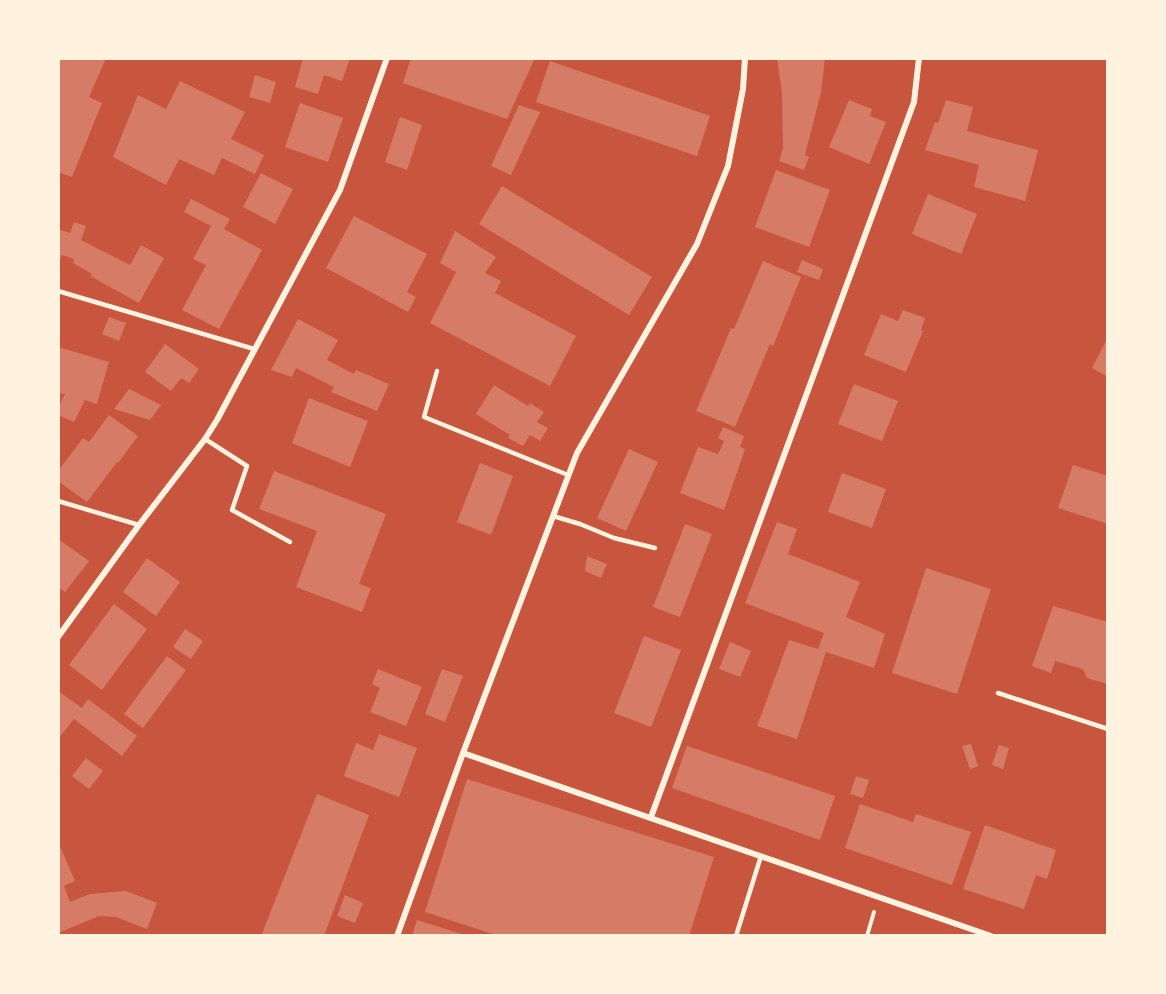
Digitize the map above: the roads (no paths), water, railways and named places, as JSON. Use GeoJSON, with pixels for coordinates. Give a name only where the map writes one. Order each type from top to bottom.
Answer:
{"type":"FeatureCollection","features":[{"type":"Feature","properties":{"kind":"street"},"geometry":{"type":"LineString","coordinates":[[58,637],[217,420],[340,190],[387,58]]}},
{"type":"Feature","properties":{"kind":"street"},"geometry":{"type":"LineString","coordinates":[[397,936],[463,753],[577,453],[697,243],[728,166],[743,88],[745,58]]}},
{"type":"Feature","properties":{"kind":"street"},"geometry":{"type":"LineString","coordinates":[[651,818],[914,102],[919,58]]}},
{"type":"Feature","properties":{"kind":"street"},"geometry":{"type":"LineString","coordinates":[[463,753],[991,936]]}},
{"type":"Feature","properties":{"kind":"lane"},"geometry":{"type":"LineString","coordinates":[[58,291],[254,349]]}},
{"type":"Feature","properties":{"kind":"lane"},"geometry":{"type":"LineString","coordinates":[[437,371],[424,417],[568,475]]}},
{"type":"Feature","properties":{"kind":"lane"},"geometry":{"type":"LineString","coordinates":[[205,439],[247,466],[232,510],[290,542]]}},
{"type":"Feature","properties":{"kind":"lane"},"geometry":{"type":"LineString","coordinates":[[58,501],[139,525]]}},
{"type":"Feature","properties":{"kind":"lane"},"geometry":{"type":"LineString","coordinates":[[553,516],[614,538],[655,548]]}},
{"type":"Feature","properties":{"kind":"lane"},"geometry":{"type":"LineString","coordinates":[[998,693],[1107,729]]}},
{"type":"Feature","properties":{"kind":"lane"},"geometry":{"type":"LineString","coordinates":[[736,936],[761,856]]}}]}
